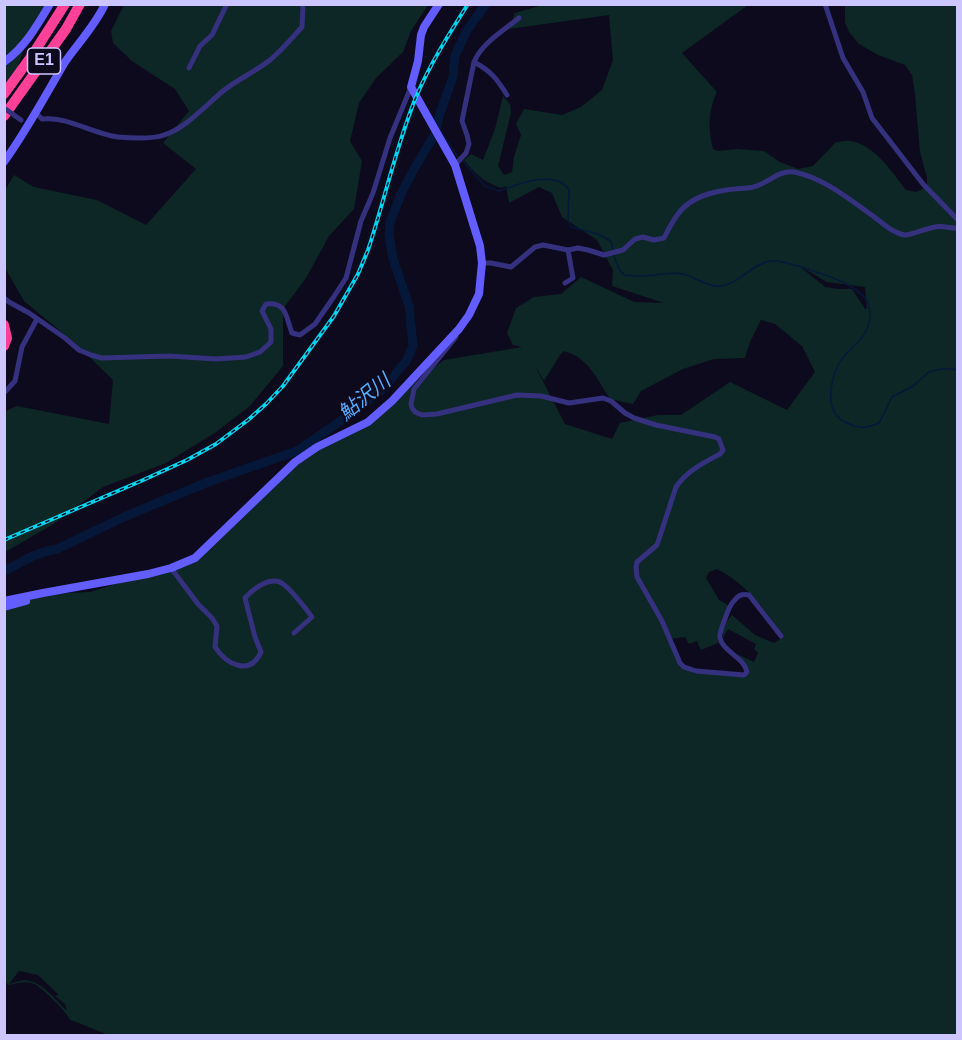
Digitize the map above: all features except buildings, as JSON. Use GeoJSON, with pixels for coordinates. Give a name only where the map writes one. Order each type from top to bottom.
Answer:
{"type":"FeatureCollection","features":[{"type":"Feature","properties":{"kind":"highway","name":"E1"},"geometry":{"type":"LineString","coordinates":[[4,94],[65,4]]}},
{"type":"Feature","properties":{"kind":"highway","name":"E1"},"geometry":{"type":"LineString","coordinates":[[5,116],[80,4]]}},
{"type":"Feature","properties":{"kind":"highway"},"geometry":{"type":"LineString","coordinates":[[4,325],[7,338],[4,346]]}},
{"type":"Feature","properties":{"kind":"street"},"geometry":{"type":"LineString","coordinates":[[4,62],[13,56],[31,35],[50,4]]}},
{"type":"Feature","properties":{"kind":"street"},"geometry":{"type":"LineString","coordinates":[[4,162],[29,126],[65,63],[105,4]]}},
{"type":"Feature","properties":{"kind":"street"},"geometry":{"type":"LineString","coordinates":[[189,68],[200,46],[212,35],[227,4]]}},
{"type":"Feature","properties":{"kind":"street"},"geometry":{"type":"LineString","coordinates":[[36,113],[42,119],[57,118],[102,134],[152,138],[165,135],[185,124],[223,91],[270,60],[302,27],[303,4]]}},
{"type":"Feature","properties":{"kind":"street"},"geometry":{"type":"LineString","coordinates":[[4,298],[65,338],[78,350],[102,358],[246,357],[260,352],[271,342],[271,329],[262,310],[266,304],[274,303],[280,306],[287,315],[287,322],[292,333],[300,335],[315,324],[346,278],[361,221],[373,193],[390,138],[411,87],[418,61],[421,35],[439,4]]}},
{"type":"Feature","properties":{"kind":"street"},"geometry":{"type":"LineString","coordinates":[[825,4],[843,58],[863,92],[872,118],[923,184],[957,220]]}},
{"type":"Feature","properties":{"kind":"street"},"geometry":{"type":"LineString","coordinates":[[455,165],[466,153],[469,144],[462,122],[474,62],[478,53],[491,40],[519,18]]}},
{"type":"Feature","properties":{"kind":"street"},"geometry":{"type":"LineString","coordinates":[[474,62],[497,78],[507,95]]}},
{"type":"Feature","properties":{"kind":"street"},"geometry":{"type":"LineString","coordinates":[[411,87],[455,165],[480,246],[482,263],[479,294],[462,330],[414,389],[411,396],[412,408],[415,412],[428,415],[517,395],[541,396],[569,403],[603,398],[611,401],[634,418],[719,439],[723,450],[720,454],[694,468],[676,487],[657,545],[637,562],[637,577],[662,621],[680,663],[688,669],[744,675],[747,672],[746,666],[723,645],[720,638],[730,605],[739,596],[749,595],[781,636]]}},
{"type":"Feature","properties":{"kind":"street"},"geometry":{"type":"LineString","coordinates":[[4,108],[29,126]]}},
{"type":"Feature","properties":{"kind":"street"},"geometry":{"type":"LineString","coordinates":[[482,263],[511,267],[535,247],[543,245],[568,250],[578,248],[604,255],[623,250],[635,239],[664,238],[678,213],[685,206],[707,195],[727,189],[754,188],[783,173],[792,172],[831,186],[897,232],[906,235],[938,226],[957,228]]}},
{"type":"Feature","properties":{"kind":"street"},"geometry":{"type":"LineString","coordinates":[[566,283],[573,278],[568,250]]}},
{"type":"Feature","properties":{"kind":"street"},"geometry":{"type":"LineString","coordinates":[[4,601],[123,579],[171,568],[195,558],[295,462],[317,447],[368,422],[438,352],[469,315]]}},
{"type":"Feature","properties":{"kind":"street"},"geometry":{"type":"LineString","coordinates":[[4,393],[15,381],[22,347],[37,319]]}},
{"type":"Feature","properties":{"kind":"street"},"geometry":{"type":"LineString","coordinates":[[171,568],[198,604],[212,618],[217,626],[214,647],[230,662],[243,666],[259,657],[261,652],[245,598],[266,582],[282,583],[312,617],[294,633]]}},
{"type":"Feature","properties":{"kind":"street"},"geometry":{"type":"LineString","coordinates":[[4,607],[39,598],[43,593]]}},
{"type":"Feature","properties":{"kind":"green space"},"geometry":{"type":"Polygon","coordinates":[[[546,4],[748,5],[682,53],[717,92],[710,120],[713,149],[718,151],[737,149],[764,151],[780,162],[798,169],[813,166],[836,142],[850,141],[859,143],[875,153],[906,190],[916,192],[927,187],[927,178],[920,152],[912,75],[905,65],[878,55],[859,44],[845,23],[845,5],[957,5],[957,1035],[108,1035],[70,1020],[59,1006],[36,985],[26,982],[8,985],[5,981],[5,607],[45,594],[90,592],[148,574],[178,568],[302,457],[359,426],[444,360],[522,347],[513,345],[507,333],[516,308],[534,297],[561,294],[581,277],[634,302],[664,303],[612,286],[613,270],[597,240],[562,217],[552,193],[539,187],[509,203],[506,186],[501,188],[484,180],[464,160],[471,154],[483,160],[495,129],[503,96],[510,104],[511,113],[498,166],[504,175],[512,172],[521,135],[516,124],[524,109],[562,115],[581,107],[602,90],[613,60],[609,15],[509,29],[515,13],[546,4]],[[798,265],[825,287],[852,289],[865,309],[867,308],[865,287],[827,282],[798,265]],[[761,320],[745,358],[714,359],[683,369],[641,391],[633,404],[610,399],[592,370],[573,354],[564,351],[544,381],[535,366],[565,424],[612,439],[620,423],[658,415],[681,415],[730,382],[787,410],[815,372],[802,346],[775,324],[761,320]],[[717,569],[709,572],[706,578],[719,600],[728,605],[718,643],[701,650],[697,641],[689,644],[685,637],[671,639],[675,652],[688,670],[748,674],[736,655],[754,662],[758,653],[754,649],[756,644],[728,629],[723,638],[725,625],[732,615],[755,635],[774,643],[783,637],[762,608],[737,582],[717,569]],[[19,971],[9,984],[23,980],[36,983],[48,991],[67,1011],[65,1004],[55,996],[59,995],[38,975],[19,971]]]}},
{"type":"Feature","properties":{"kind":"green space"},"geometry":{"type":"Polygon","coordinates":[[[5,5],[45,5],[32,29],[17,68],[5,85],[5,5]]]}},
{"type":"Feature","properties":{"kind":"green space"},"geometry":{"type":"Polygon","coordinates":[[[124,5],[428,5],[411,31],[403,52],[376,78],[359,103],[350,141],[362,161],[354,209],[329,236],[306,278],[283,309],[283,366],[250,406],[216,432],[166,463],[103,487],[52,525],[5,552],[4,412],[17,406],[109,424],[113,380],[76,344],[24,301],[5,268],[5,190],[14,175],[34,187],[97,200],[146,225],[196,169],[163,143],[189,111],[175,89],[132,61],[113,43],[111,31],[124,5]]]}},
{"type":"Feature","properties":{"kind":"waterway","name":"鮎沢川"},"geometry":{"type":"LineString","coordinates":[[4,571],[35,555],[57,549],[126,516],[208,482],[297,451],[383,389],[407,360],[413,345],[409,306],[393,259],[389,235],[390,222],[401,194],[435,134],[453,77],[455,56],[467,30],[486,4]]}},
{"type":"Feature","properties":{"kind":"waterway"},"geometry":{"type":"LineString","coordinates":[[440,131],[458,157]]}},
{"type":"Feature","properties":{"kind":"waterway"},"geometry":{"type":"LineString","coordinates":[[462,160],[485,186],[499,191],[536,180],[555,180],[563,184],[569,190],[568,221],[571,227],[598,234],[611,241],[613,250]]}},
{"type":"Feature","properties":{"kind":"waterway"},"geometry":{"type":"LineString","coordinates":[[613,254],[624,275],[678,273],[717,286],[731,283],[763,263],[777,261],[821,274],[857,291],[869,305],[868,326],[861,339],[838,365],[831,388],[831,404],[834,411],[838,417],[854,426],[866,427],[879,423],[892,397],[913,386],[929,372],[941,369],[958,371]]}},
{"type":"Feature","properties":{"kind":"railway"},"geometry":{"type":"LineString","coordinates":[[4,540],[141,481],[216,444],[248,420],[283,386],[334,316],[358,274],[368,250],[402,134],[416,97],[434,61],[468,4]]}}]}
